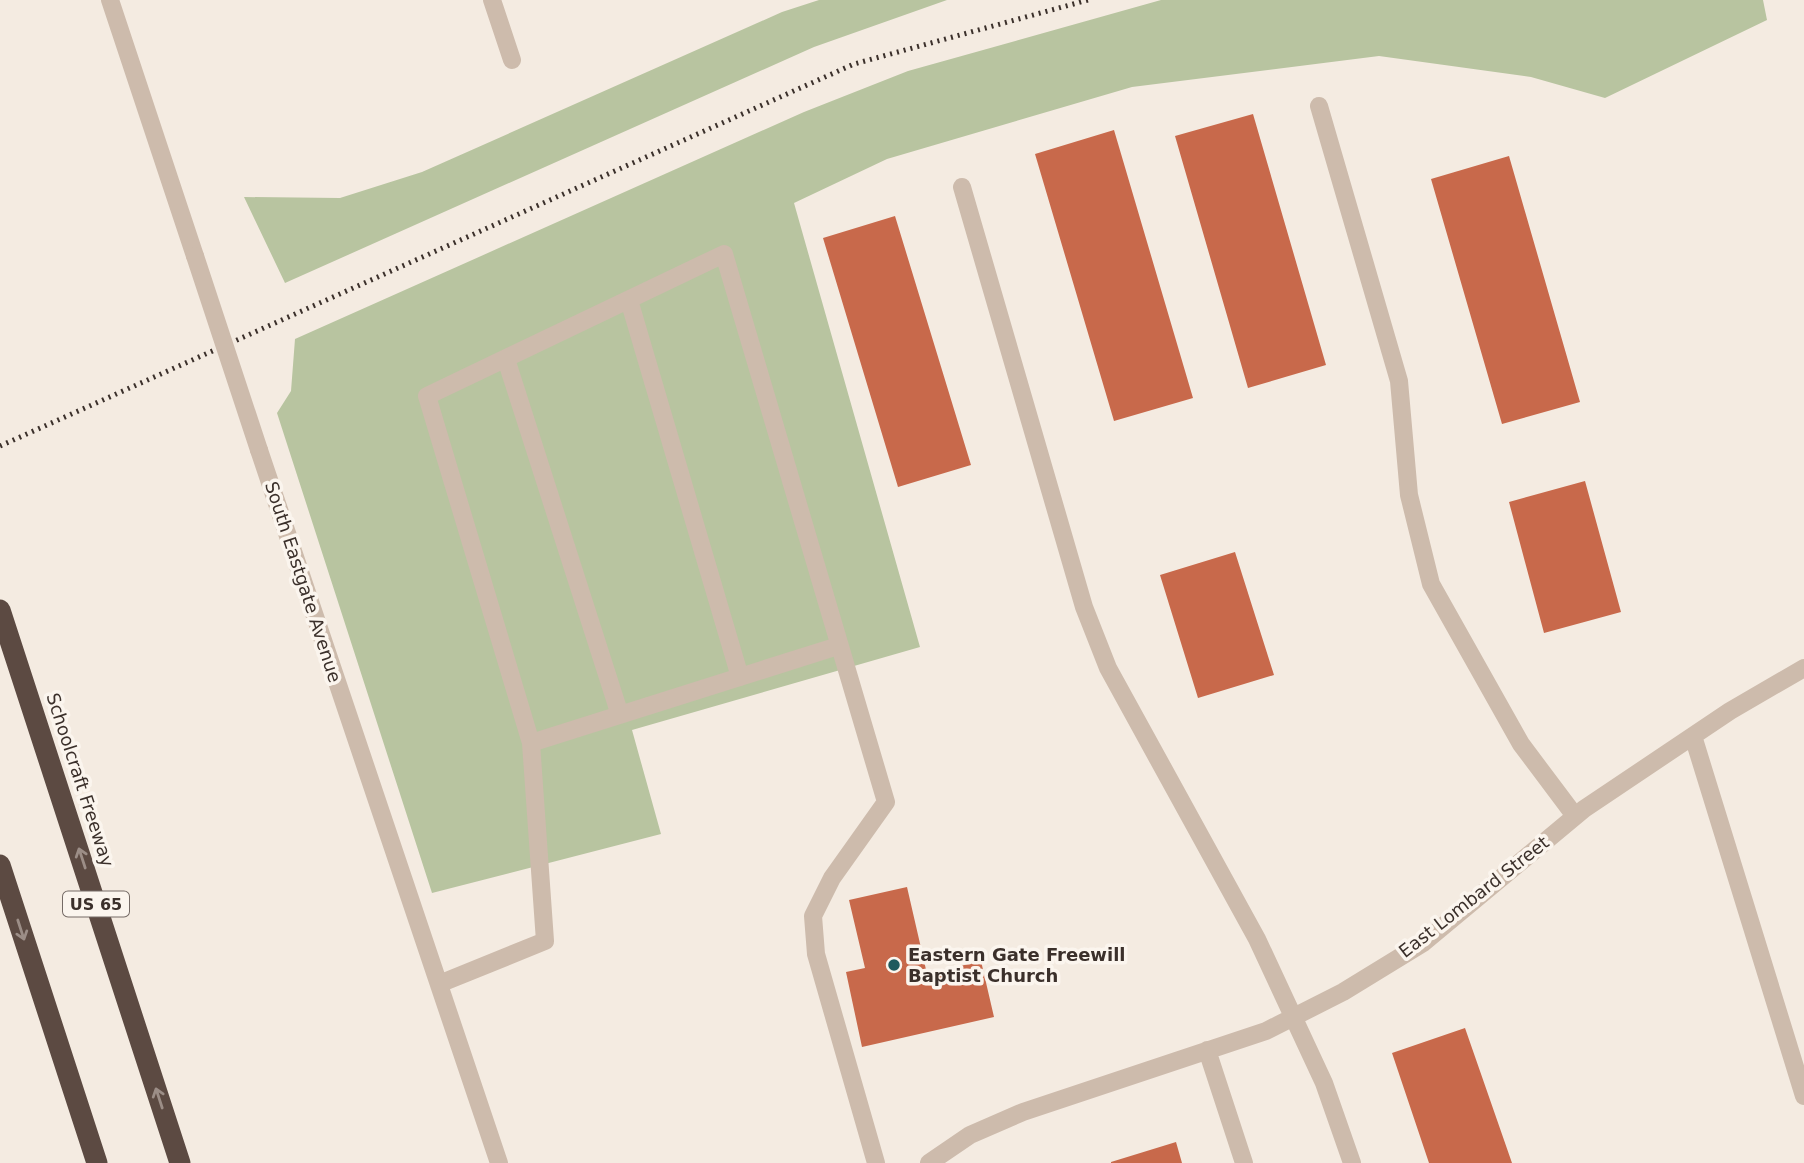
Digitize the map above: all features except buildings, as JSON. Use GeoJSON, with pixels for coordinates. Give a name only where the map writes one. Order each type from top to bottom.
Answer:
{"type":"FeatureCollection","features":[{"type":"Feature","properties":{"kind":"highway","name":"Schoolcraft Freeway"},"geometry":{"type":"LineString","coordinates":[[0,610],[180,1163]]}},
{"type":"Feature","properties":{"kind":"highway"},"geometry":{"type":"LineString","coordinates":[[0,865],[97,1163]]}},
{"type":"Feature","properties":{"kind":"street","name":"South Eastgate Avenue"},"geometry":{"type":"LineString","coordinates":[[110,0],[499,1163]]}},
{"type":"Feature","properties":{"kind":"street"},"geometry":{"type":"LineString","coordinates":[[492,0],[512,60]]}},
{"type":"Feature","properties":{"kind":"street"},"geometry":{"type":"LineString","coordinates":[[1319,106],[1399,381],[1409,495],[1431,584],[1521,744],[1575,816]]}},
{"type":"Feature","properties":{"kind":"street"},"geometry":{"type":"LineString","coordinates":[[962,187],[1084,607],[1108,668],[1257,939],[1324,1083],[1352,1163]]}},
{"type":"Feature","properties":{"kind":"street"},"geometry":{"type":"LineString","coordinates":[[439,984],[545,941],[531,743],[427,396],[724,254],[886,802],[832,878],[813,916],[816,954],[876,1163]]}},
{"type":"Feature","properties":{"kind":"street"},"geometry":{"type":"LineString","coordinates":[[629,300],[740,677]]}},
{"type":"Feature","properties":{"kind":"street"},"geometry":{"type":"LineString","coordinates":[[506,359],[620,715]]}},
{"type":"Feature","properties":{"kind":"street"},"geometry":{"type":"LineString","coordinates":[[531,743],[838,646]]}},
{"type":"Feature","properties":{"kind":"street","name":"East Lombard Street"},"geometry":{"type":"LineString","coordinates":[[929,1163],[970,1135],[1023,1112],[1266,1031],[1343,992],[1423,943],[1575,816],[1693,736],[1804,668]]}},
{"type":"Feature","properties":{"kind":"street"},"geometry":{"type":"LineString","coordinates":[[1693,736],[1804,1096]]}},
{"type":"Feature","properties":{"kind":"street"},"geometry":{"type":"LineString","coordinates":[[1207,1050],[1244,1163]]}},
{"type":"Feature","properties":{"kind":"green space"},"geometry":{"type":"Polygon","coordinates":[[[819,0],[947,0],[814,47],[285,283],[244,197],[340,198],[422,172],[782,12],[819,0]]]}},
{"type":"Feature","properties":{"kind":"green space"},"geometry":{"type":"Polygon","coordinates":[[[1161,0],[1763,0],[1767,20],[1605,98],[1531,77],[1379,56],[1132,87],[887,159],[794,203],[920,647],[632,730],[661,834],[432,893],[277,413],[291,391],[295,339],[804,112],[908,71],[1161,0]]]}},
{"type":"Feature","properties":{"kind":"railway"},"geometry":{"type":"LineString","coordinates":[[0,446],[854,64],[1088,0]]}},
{"type":"Feature","properties":{"kind":"place","name":"Eastern Gate Freewill Baptist Church"},"geometry":{"type":"Point","coordinates":[894,965]}}]}
